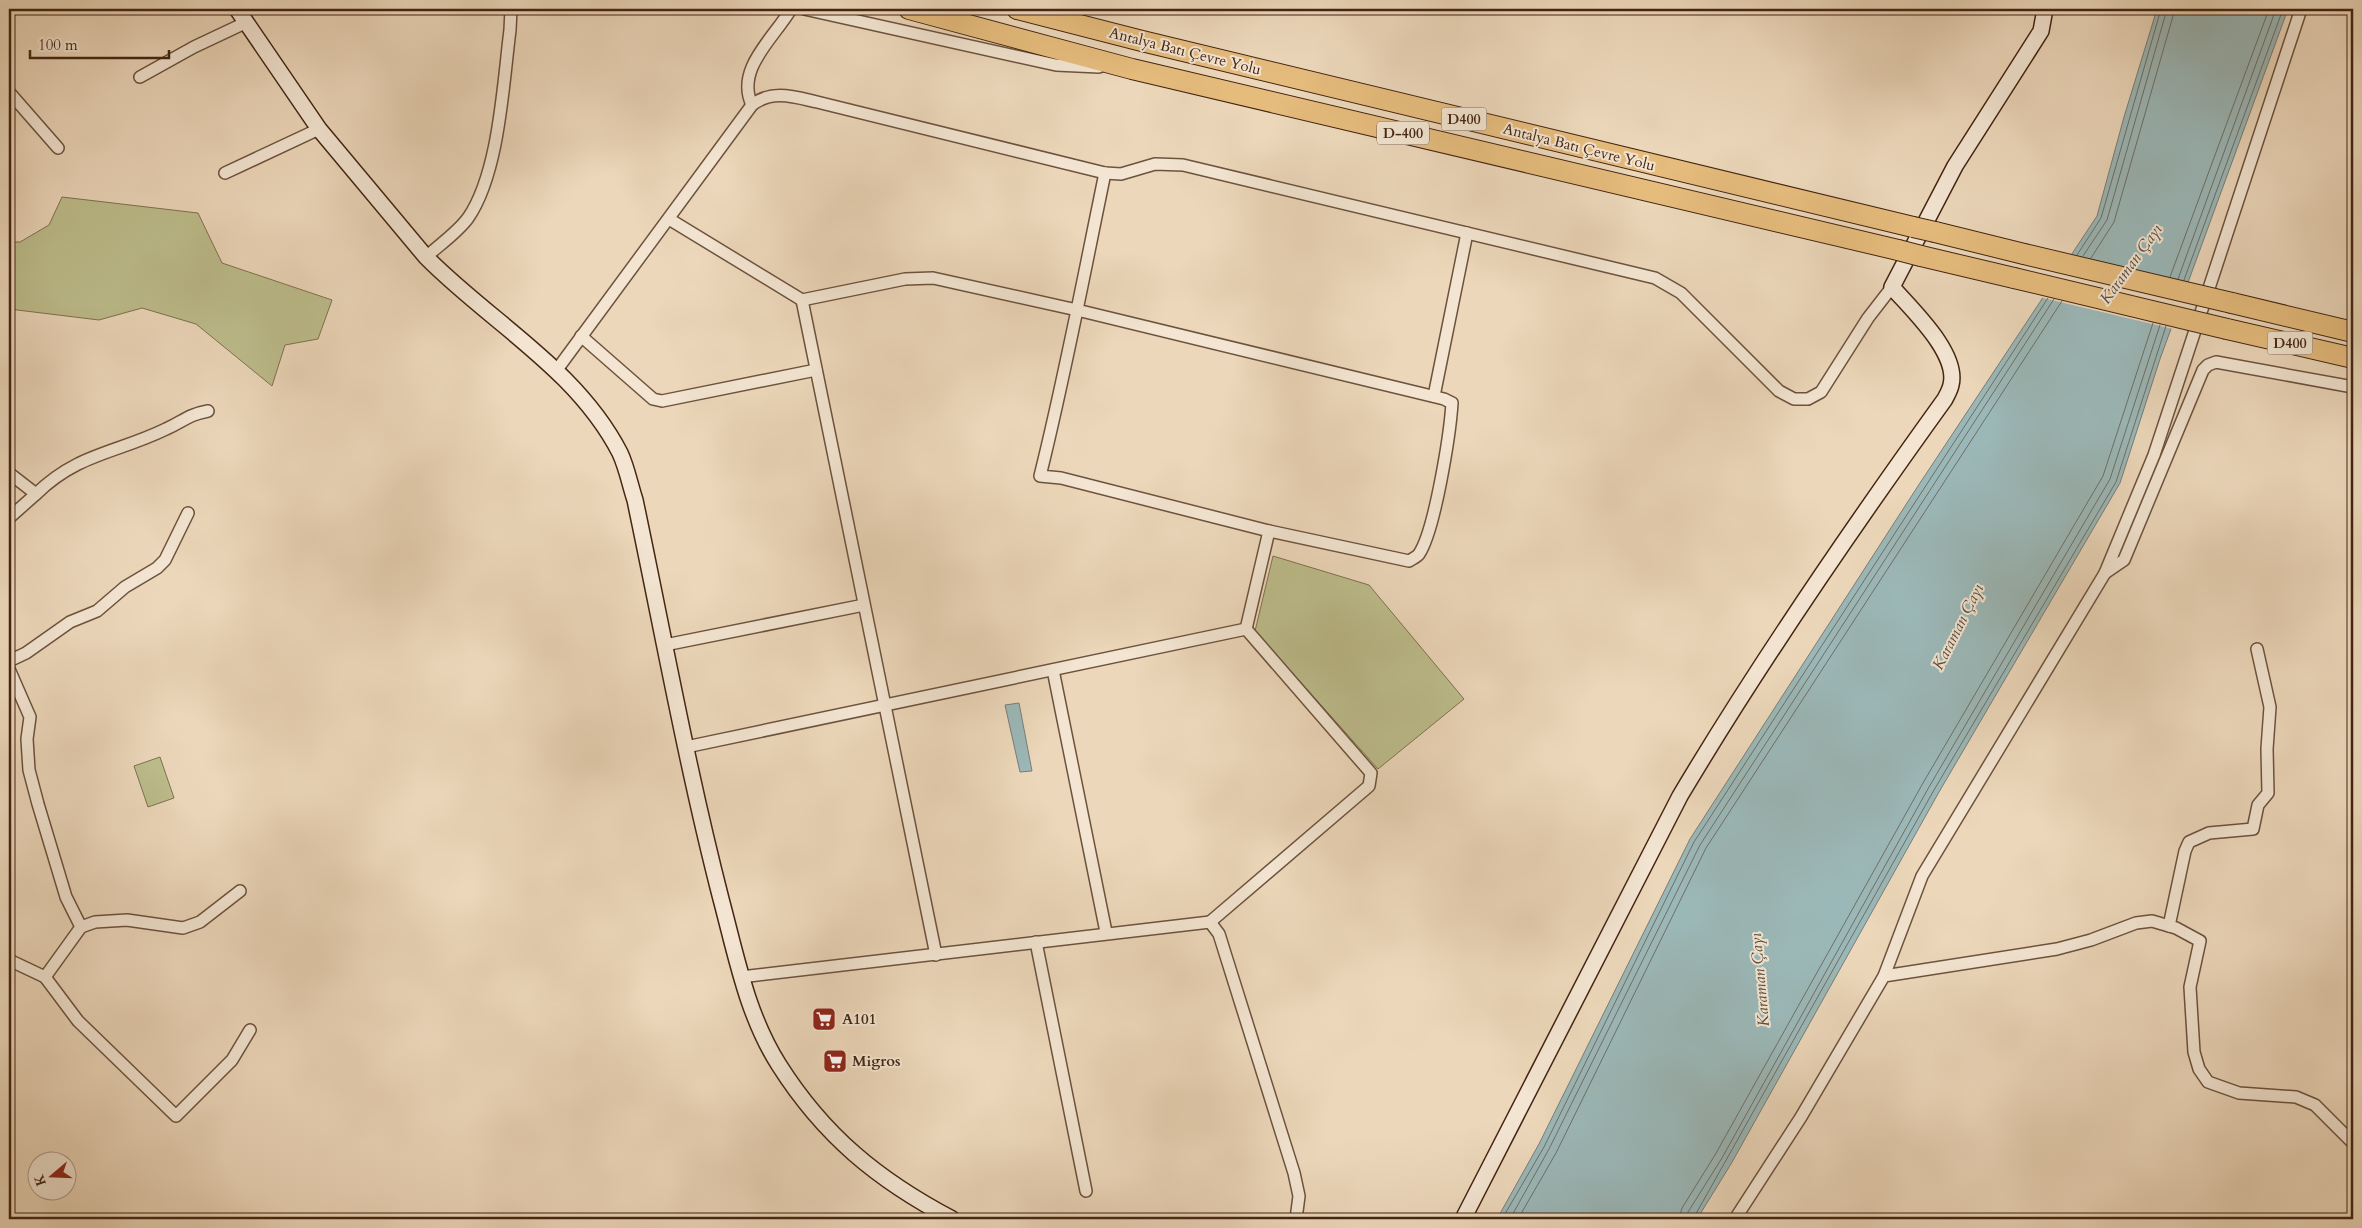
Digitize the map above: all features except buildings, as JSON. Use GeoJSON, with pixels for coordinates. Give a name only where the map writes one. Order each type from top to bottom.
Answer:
{"type":"FeatureCollection","features":[{"type":"Feature","properties":{"kind":"highway","name":"D-400"},"geometry":{"type":"LineString","coordinates":[[909,9],[1132,69],[1898,250]]}},
{"type":"Feature","properties":{"kind":"highway","name":"Antalya Batı Çevre Yolu"},"geometry":{"type":"LineString","coordinates":[[1017,9],[1152,44],[2353,332]]}},
{"type":"Feature","properties":{"kind":"highway","name":"D400"},"geometry":{"type":"LineString","coordinates":[[1898,250],[2353,358]]}},
{"type":"Feature","properties":{"kind":"main road"},"geometry":{"type":"LineString","coordinates":[[237,9],[246,15],[319,129],[426,257],[444,276],[556,371],[602,424],[620,455],[635,500],[707,845],[741,977],[755,1018],[778,1064],[817,1117],[842,1145],[874,1172],[916,1200],[952,1219]]}},
{"type":"Feature","properties":{"kind":"main road"},"geometry":{"type":"LineString","coordinates":[[1463,1219],[1680,796],[1710,746],[1865,511],[1945,399],[1952,384],[1949,362],[1940,344],[1892,287],[1955,166],[2041,31],[2046,9]]}},
{"type":"Feature","properties":{"kind":"street"},"geometry":{"type":"LineString","coordinates":[[426,257],[467,219],[484,190],[492,156],[510,30],[511,9]]}},
{"type":"Feature","properties":{"kind":"street"},"geometry":{"type":"LineString","coordinates":[[752,104],[746,82],[750,70],[791,9]]}},
{"type":"Feature","properties":{"kind":"street"},"geometry":{"type":"LineString","coordinates":[[804,9],[1056,65],[1132,69]]}},
{"type":"Feature","properties":{"kind":"street"},"geometry":{"type":"LineString","coordinates":[[1735,1219],[1801,1117],[1884,976],[1922,876],[2105,574],[2154,456],[2301,9]]}},
{"type":"Feature","properties":{"kind":"street"},"geometry":{"type":"LineString","coordinates":[[140,77],[246,15]]}},
{"type":"Feature","properties":{"kind":"street"},"geometry":{"type":"LineString","coordinates":[[9,92],[58,148]]}},
{"type":"Feature","properties":{"kind":"street"},"geometry":{"type":"LineString","coordinates":[[556,371],[752,104],[768,96],[788,95],[1105,173],[1121,174],[1155,164],[1183,165],[1655,278],[1681,293],[1779,391],[1794,400],[1808,399],[1821,392],[1868,318],[1892,287]]}},
{"type":"Feature","properties":{"kind":"street"},"geometry":{"type":"LineString","coordinates":[[225,173],[319,129]]}},
{"type":"Feature","properties":{"kind":"street"},"geometry":{"type":"LineString","coordinates":[[668,219],[802,300],[905,279],[933,278],[1076,310],[1434,396],[1452,403],[1451,426],[1431,522],[1418,555],[1409,561],[1269,531],[1061,478],[1040,476],[1076,310],[1105,173]]}},
{"type":"Feature","properties":{"kind":"street"},"geometry":{"type":"LineString","coordinates":[[1434,396],[1468,233]]}},
{"type":"Feature","properties":{"kind":"street"},"geometry":{"type":"LineString","coordinates":[[802,300],[936,955]]}},
{"type":"Feature","properties":{"kind":"street"},"geometry":{"type":"LineString","coordinates":[[582,336],[653,400],[662,401],[816,370]]}},
{"type":"Feature","properties":{"kind":"street"},"geometry":{"type":"LineString","coordinates":[[2105,574],[2124,560],[2203,370],[2208,365],[2216,362],[2250,367],[2353,387]]}},
{"type":"Feature","properties":{"kind":"street"},"geometry":{"type":"LineString","coordinates":[[9,518],[49,482],[80,461],[167,429],[184,417],[208,412]]}},
{"type":"Feature","properties":{"kind":"street"},"geometry":{"type":"LineString","coordinates":[[9,473],[36,494]]}},
{"type":"Feature","properties":{"kind":"street"},"geometry":{"type":"LineString","coordinates":[[9,662],[26,653],[70,622],[98,610],[126,587],[158,568],[165,560],[188,513]]}},
{"type":"Feature","properties":{"kind":"street"},"geometry":{"type":"LineString","coordinates":[[1246,629],[1269,531]]}},
{"type":"Feature","properties":{"kind":"street"},"geometry":{"type":"LineString","coordinates":[[665,645],[864,605]]}},
{"type":"Feature","properties":{"kind":"street"},"geometry":{"type":"LineString","coordinates":[[686,747],[1246,629]]}},
{"type":"Feature","properties":{"kind":"street"},"geometry":{"type":"LineString","coordinates":[[741,977],[936,955],[1106,932],[1210,922],[1369,786],[1371,773],[1246,629]]}},
{"type":"Feature","properties":{"kind":"street"},"geometry":{"type":"LineString","coordinates":[[2169,926],[2185,851],[2189,842],[2209,834],[2253,829],[2258,805],[2268,793],[2267,748],[2270,706],[2257,649]]}},
{"type":"Feature","properties":{"kind":"street"},"geometry":{"type":"LineString","coordinates":[[9,669],[30,717],[27,739],[29,770],[38,804],[66,897],[80,928]]}},
{"type":"Feature","properties":{"kind":"street"},"geometry":{"type":"LineString","coordinates":[[1053,670],[1106,932]]}},
{"type":"Feature","properties":{"kind":"street"},"geometry":{"type":"LineString","coordinates":[[45,977],[80,928],[95,922],[127,920],[183,928],[200,922],[240,891]]}},
{"type":"Feature","properties":{"kind":"street"},"geometry":{"type":"LineString","coordinates":[[1884,976],[2057,949],[2091,940],[2136,923],[2152,921],[2169,926],[2200,941],[2190,987],[2194,1052],[2199,1069],[2208,1082],[2239,1093],[2296,1097],[2315,1105],[2353,1143]]}},
{"type":"Feature","properties":{"kind":"street"},"geometry":{"type":"LineString","coordinates":[[1210,922],[1220,934],[1294,1173],[1299,1196],[1296,1219]]}},
{"type":"Feature","properties":{"kind":"street"},"geometry":{"type":"LineString","coordinates":[[1036,942],[1086,1191]]}},
{"type":"Feature","properties":{"kind":"street"},"geometry":{"type":"LineString","coordinates":[[9,960],[45,977],[78,1021],[176,1116],[232,1060],[250,1030]]}},
{"type":"Feature","properties":{"kind":"green space"},"geometry":{"type":"Polygon","coordinates":[[[62,197],[198,213],[222,263],[332,300],[318,339],[285,345],[272,386],[196,324],[142,308],[99,320],[9,309],[9,242],[20,242],[49,225],[62,197]]]}},
{"type":"Feature","properties":{"kind":"green space"},"geometry":{"type":"Polygon","coordinates":[[[1273,556],[1369,585],[1464,699],[1378,769],[1255,631],[1273,556]]]}},
{"type":"Feature","properties":{"kind":"green space"},"geometry":{"type":"Polygon","coordinates":[[[160,757],[174,798],[148,807],[134,766],[160,757]]]}},
{"type":"Feature","properties":{"kind":"water","name":"Karaman Çayı"},"geometry":{"type":"Polygon","coordinates":[[[2157,9],[2288,9],[2160,359],[2120,483],[1939,792],[1731,1164],[1697,1219],[1497,1219],[1539,1144],[1690,839],[1918,486],[2097,216],[2124,117],[2157,9]]]}},
{"type":"Feature","properties":{"kind":"water"},"geometry":{"type":"Polygon","coordinates":[[[1019,703],[1032,771],[1020,772],[1005,705],[1019,703]]]}},
{"type":"Feature","properties":{"kind":"pier"},"geometry":{"type":"Polygon","coordinates":[[[2068,254],[2190,284],[2173,329],[2039,297],[2068,254]]]}},
{"type":"Feature","properties":{"kind":"place","name":"A101"},"geometry":{"type":"Point","coordinates":[824,1019]}},
{"type":"Feature","properties":{"kind":"place","name":"Migros"},"geometry":{"type":"Point","coordinates":[835,1061]}}]}
